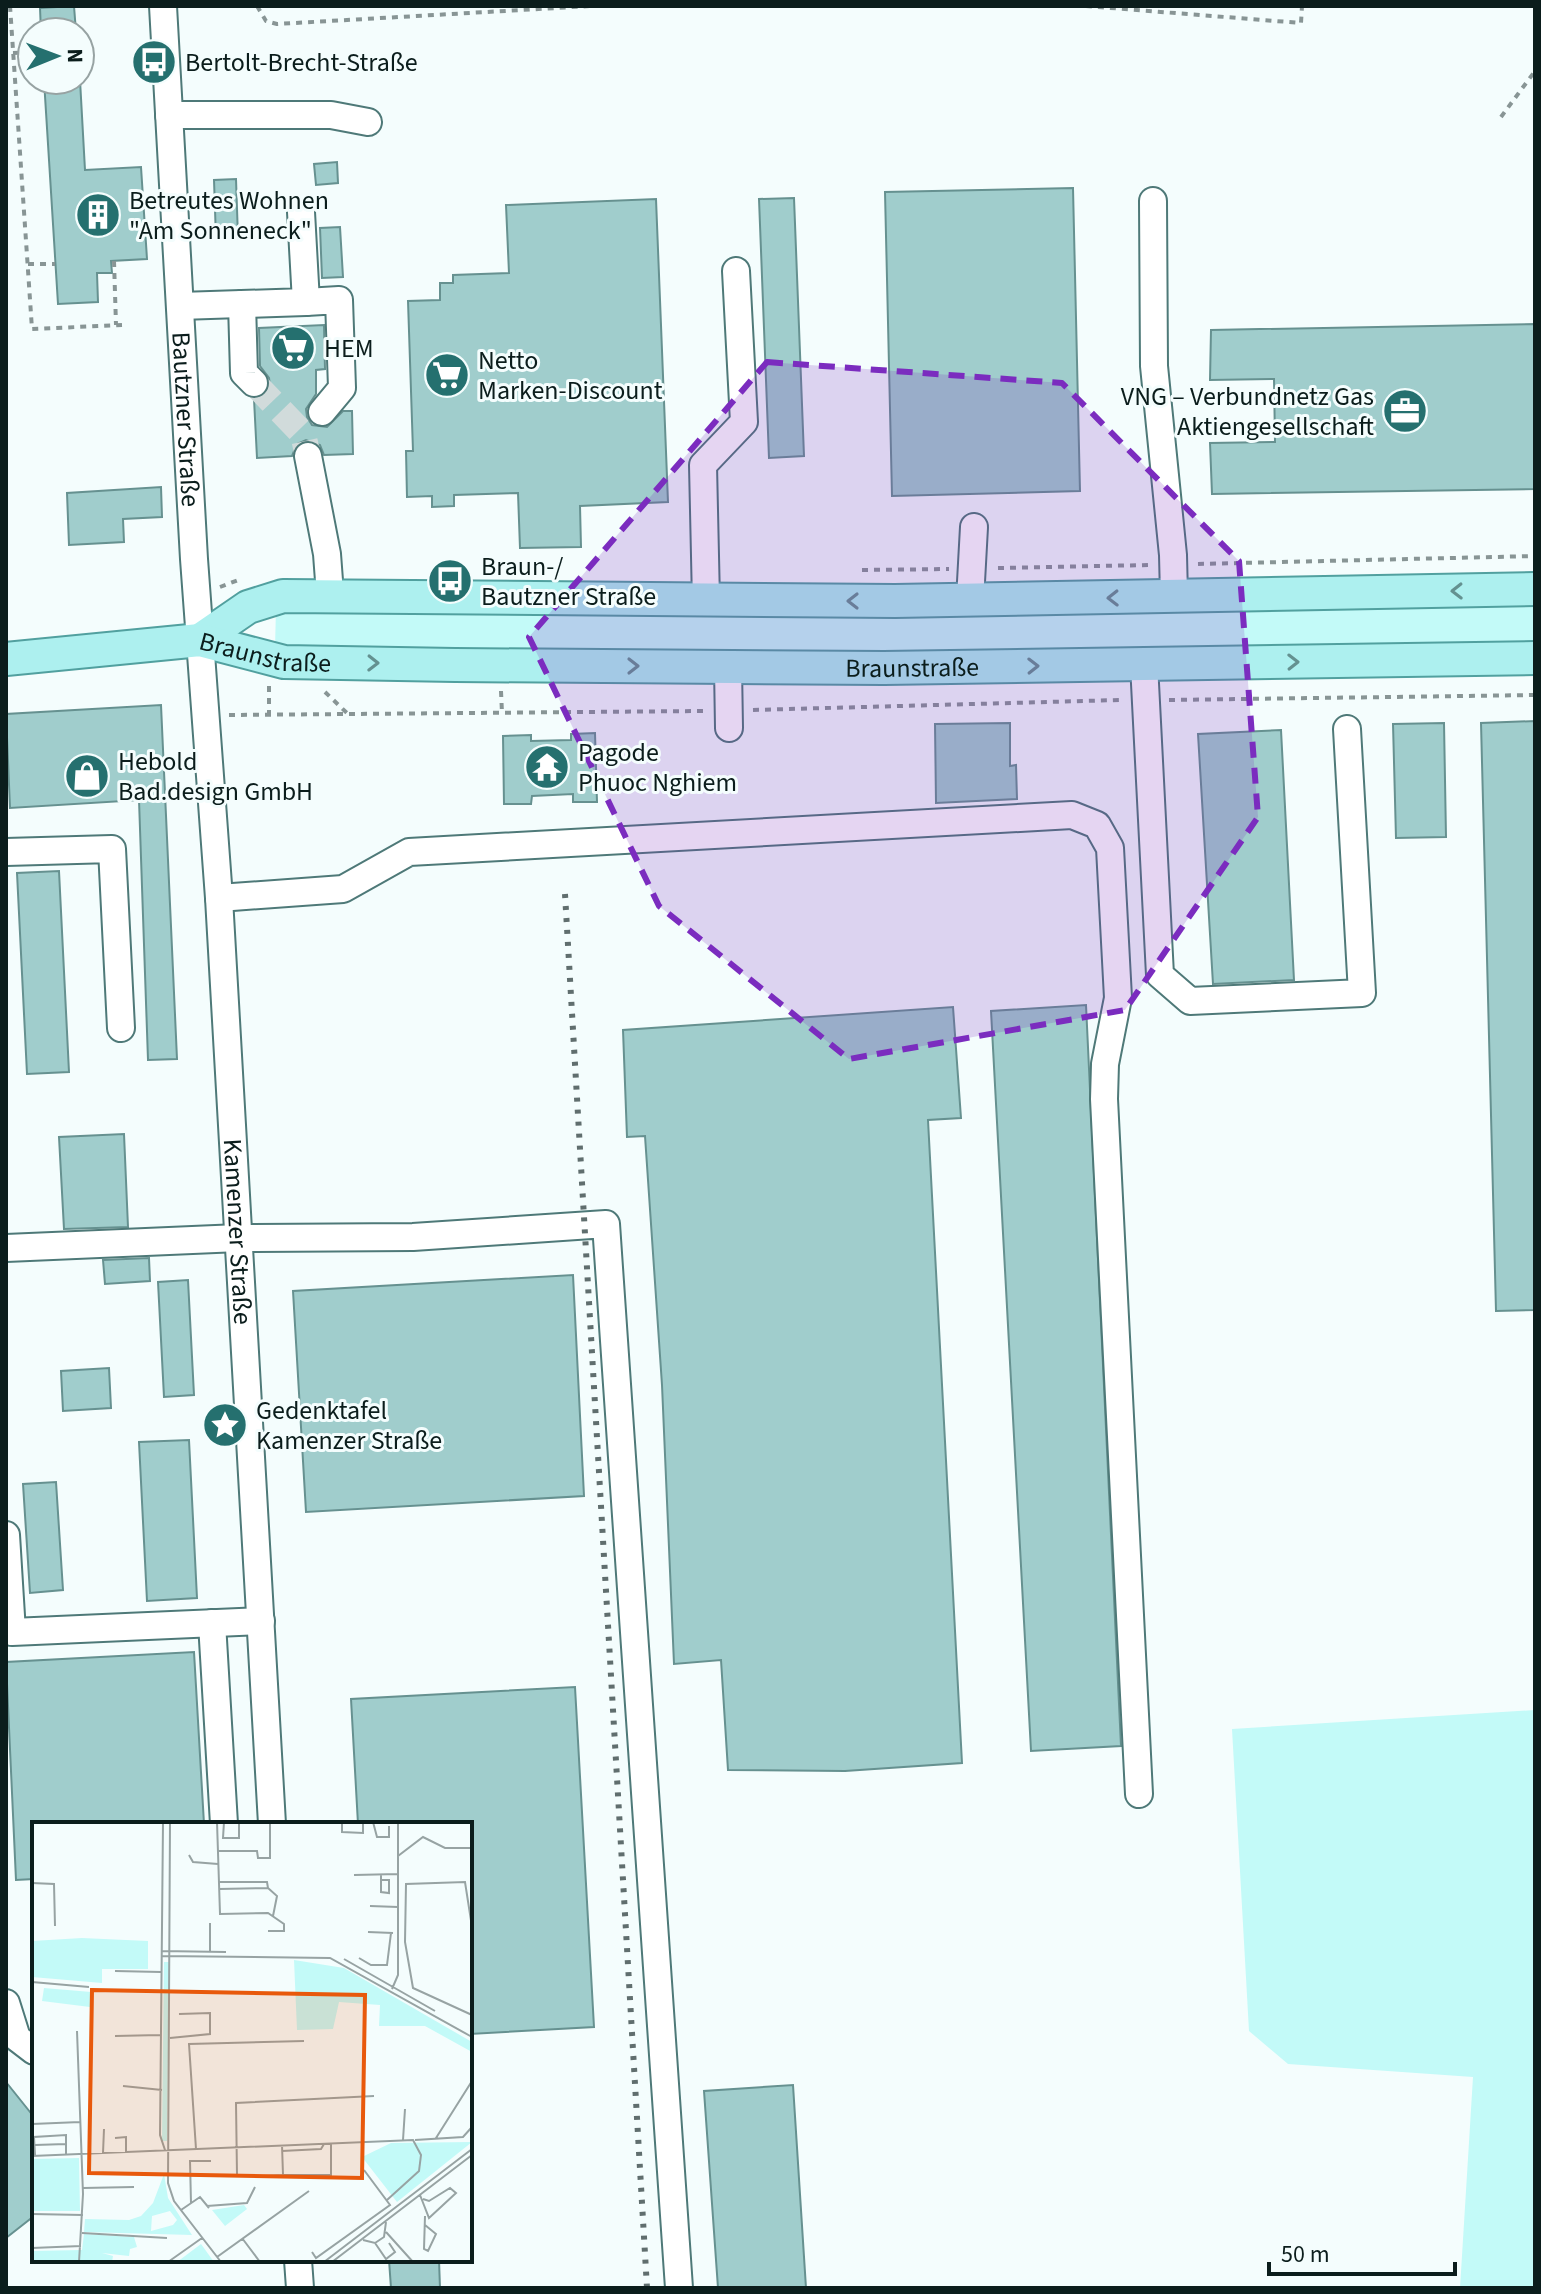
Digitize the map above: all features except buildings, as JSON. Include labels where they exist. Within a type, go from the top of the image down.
[{"type":"main road","name":"Braunstraße","points":[[200,640],[267,598],[330,594],[706,601],[970,600],[1535,589]]},
{"type":"main road","name":"Braunstraße","points":[[200,640],[284,662],[728,667],[1535,658]]},
{"type":"main road","points":[[6,659],[200,640]]},
{"type":"street","name":"Bautzner Straße","points":[[163,6],[200,640]]},
{"type":"street","points":[[169,115],[331,115],[368,122]]},
{"type":"street","points":[[1153,201],[1154,366],[1173,555],[1174,596]]},
{"type":"street","points":[[301,212],[306,302]]},
{"type":"street","points":[[706,601],[703,465],[744,422],[736,271]]},
{"type":"street","points":[[180,306],[339,300],[342,388],[322,412]]},
{"type":"street","points":[[242,304],[244,373],[254,383]]},
{"type":"street","points":[[308,456],[327,554],[330,594]]},
{"type":"street","points":[[970,600],[974,527]]},
{"type":"street","name":"Kamenzer Straße","points":[[200,640],[219,898],[272,1822]]},
{"type":"street","points":[[1144,664],[1160,975],[1190,1001],[1362,993],[1347,729]]},
{"type":"street","points":[[728,667],[729,719]]},
{"type":"street","points":[[219,898],[343,889],[409,852],[1072,815],[1097,825],[1107,836],[1110,848],[1118,998],[1105,1064],[1104,1099],[1139,1794]]},
{"type":"street","points":[[6,852],[112,849],[121,1028]]},
{"type":"street","points":[[6,1248],[239,1238],[413,1237],[606,1224],[679,2288]]},
{"type":"street","points":[[6,1535],[9,1632],[261,1621]]},
{"type":"street","points":[[212,1623],[224,1822]]},
{"type":"street","points":[[6,2003],[17,2038],[32,2049]]},
{"type":"street","points":[[298,2262],[300,2288]]},
{"type":"path","points":[[10,6],[32,329],[119,325],[114,261]]},
{"type":"path","points":[[257,6],[266,21],[277,24],[510,8],[591,6]]},
{"type":"path","points":[[1086,6],[1301,23],[1302,6]]},
{"type":"path","points":[[1501,117],[1535,71]]},
{"type":"path","points":[[28,264],[55,264]]},
{"type":"path","points":[[269,676],[269,716]]},
{"type":"path","points":[[501,680],[502,713]]},
{"type":"path","points":[[227,714],[502,713],[729,719],[1145,700],[1535,695]]},
{"type":"highlighted area","points":[[767,362],[1062,383],[1239,561],[1258,817],[1125,1010],[849,1059],[659,906],[529,637]]},
{"type":"shaded area","points":[[1535,603],[1535,645],[924,654],[275,648],[276,608]]},
{"type":"shaded area","points":[[1535,1710],[1535,2288],[1460,2288],[1473,2077],[1288,2064],[1249,2031],[1232,1729]]},
{"type":"tunnel","points":[[254,383],[303,434],[308,456]]},
{"type":"railway","points":[[565,894],[647,2288]]},
{"type":"place","name":"Bertolt-Brecht-Straße","points":[[154,62]]},
{"type":"place","name":"Betreutes Wohnen \"Am Sonneneck\"","points":[[98,215]]},
{"type":"place","name":"HEM","points":[[293,348]]},
{"type":"place","name":"Netto Marken-Discount","points":[[447,375]]},
{"type":"place","name":"VNG – Verbundnetz Gas Aktiengesellschaft","points":[[1405,411]]},
{"type":"place","name":"Braun-/ Bautzner Straße","points":[[450,581]]},
{"type":"place","name":"Pagode Phuoc Nghiem","points":[[547,767]]},
{"type":"place","name":"Hebold Bad.design GmbH","points":[[87,776]]},
{"type":"place","name":"Gedenktafel Kamenzer Straße","points":[[225,1425]]}]
